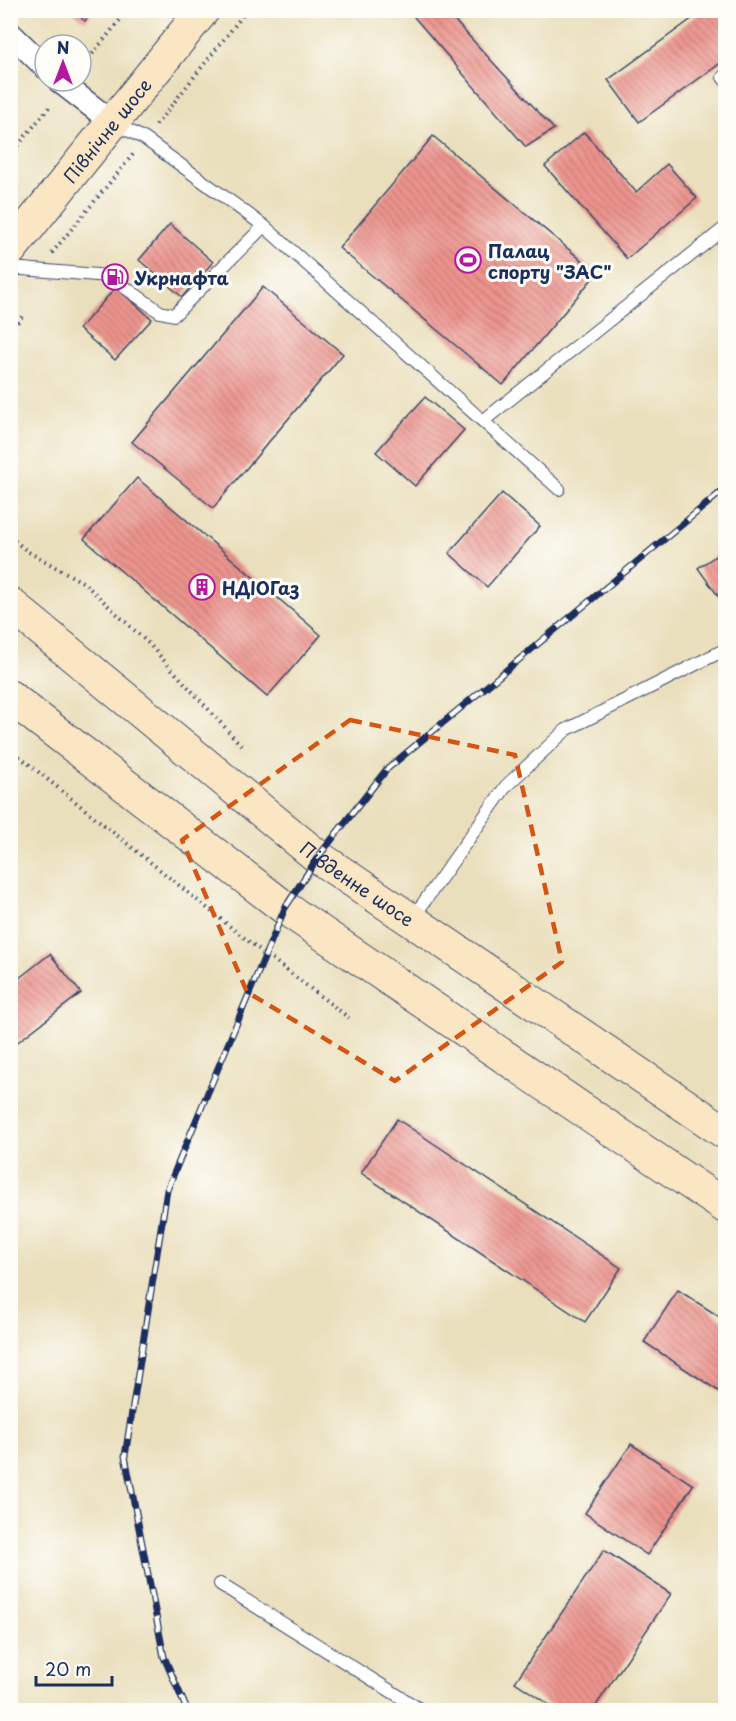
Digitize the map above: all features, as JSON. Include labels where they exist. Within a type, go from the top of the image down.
[{"type":"main road","name":"Північне шосе","points":[[10,250],[203,10]]},
{"type":"main road","name":"Південне шосе","points":[[10,604],[318,857],[726,1134]]},
{"type":"main road","points":[[10,698],[285,908],[726,1207]]},
{"type":"street","points":[[10,33],[33,55]]},
{"type":"street","points":[[75,93],[112,122]]},
{"type":"lane","points":[[112,122],[145,139],[264,226],[559,489]]},
{"type":"lane","points":[[10,268],[109,276],[160,312],[174,315],[264,226]]},
{"type":"lane","points":[[483,421],[726,227]]},
{"type":"lane","points":[[411,920],[506,786],[566,730],[726,649]]},
{"type":"lane","points":[[220,1584],[421,1710]]},
{"type":"path","points":[[93,53],[128,10]]},
{"type":"path","points":[[47,259],[247,10]]},
{"type":"path","points":[[10,155],[43,115]]},
{"type":"path","points":[[10,332],[24,314]]},
{"type":"path","points":[[10,537],[27,551],[84,583],[149,644],[241,745]]},
{"type":"path","points":[[10,749],[243,938],[349,1018]]},
{"type":"highlighted area","points":[[350,720],[515,755],[562,962],[395,1081],[247,992],[182,840]]},
{"type":"building","points":[[71,10],[94,10],[85,21]]},
{"type":"building","points":[[408,10],[445,10],[554,129],[526,147]]},
{"type":"building","points":[[704,10],[726,10],[726,59],[639,122],[608,80]]},
{"type":"building","points":[[584,132],[636,192],[667,164],[697,198],[627,259],[545,166]]},
{"type":"building","name":"Палац спорту \"ЗАС\"","points":[[433,136],[597,273],[503,385],[339,248]]},
{"type":"building","points":[[170,224],[213,262],[182,297],[139,260]]},
{"type":"building","points":[[116,287],[152,319],[115,360],[79,329]]},
{"type":"building","points":[[263,287],[343,354],[213,508],[132,442]]},
{"type":"building","points":[[425,397],[464,430],[415,486],[376,452]]},
{"type":"building","name":"НДІОГаз","points":[[137,478],[321,635],[267,697],[84,539]]},
{"type":"building","points":[[502,493],[540,526],[487,587],[449,553]]},
{"type":"building","points":[[726,549],[726,607],[698,568]]},
{"type":"building","points":[[50,954],[81,993],[10,1048],[10,985]]},
{"type":"building","points":[[397,1119],[621,1268],[585,1322],[361,1173]]},
{"type":"building","points":[[678,1290],[726,1321],[726,1396],[644,1342]]},
{"type":"building","points":[[631,1444],[693,1485],[647,1555],[585,1513]]},
{"type":"building","points":[[604,1550],[671,1594],[593,1710],[557,1710],[515,1682]]},
{"type":"railway","points":[[187,1710],[164,1657],[125,1456],[167,1190],[285,908],[318,857],[387,769],[726,488]]},
{"type":"place","name":"Палац спорту \"ЗАС\"","points":[[468,260]]},
{"type":"place","name":"Укрнафта","points":[[115,277]]},
{"type":"place","name":"НДІОГаз","points":[[202,587]]}]
